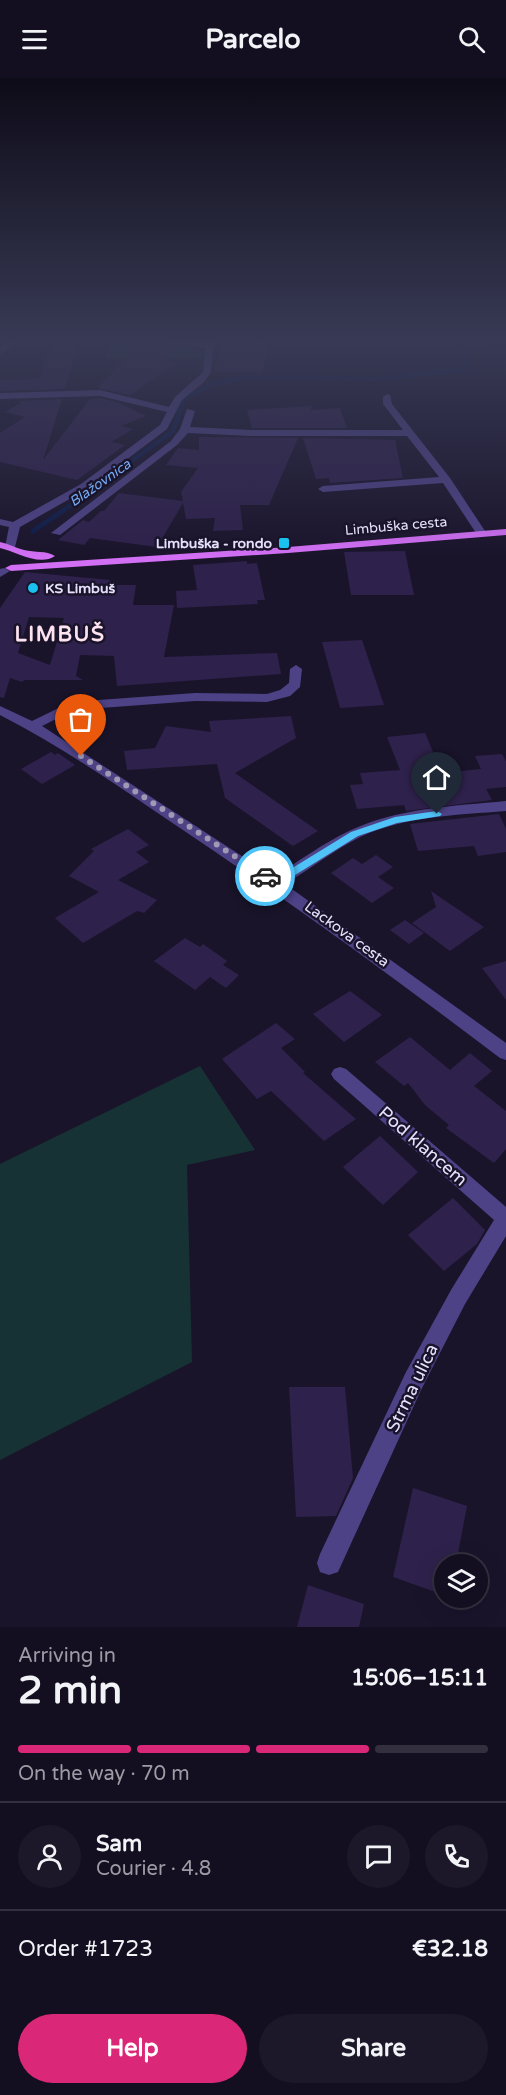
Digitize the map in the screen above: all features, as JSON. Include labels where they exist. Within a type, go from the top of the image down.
[{"type":"main road","name":"Limbuška cesta","points":[[139,558],[288,550],[506,532]]},
{"type":"main road","points":[[10,548],[139,558]]},
{"type":"main road","points":[[4,571],[19,561],[10,548]]},
{"type":"main road","points":[[4,571],[139,558]]},
{"type":"street","points":[[0,533],[119,465],[164,427],[169,412]]},
{"type":"street","points":[[56,533],[174,443],[185,430],[190,412]]},
{"type":"street","points":[[396,412],[482,534]]},
{"type":"street","points":[[185,430],[251,433],[409,433]]},
{"type":"street","points":[[119,465],[136,470]]},
{"type":"street","points":[[323,489],[446,480]]},
{"type":"street","points":[[0,522],[15,525]]},
{"type":"street","points":[[10,548],[15,525]]},
{"type":"street","points":[[32,726],[71,706],[195,698],[267,698],[285,693],[295,684],[296,669]]},
{"type":"street","name":"Lackova cesta","points":[[0,710],[32,726],[178,817],[276,883],[363,945],[506,1053]]},
{"type":"street","points":[[276,883],[355,834],[374,826],[418,816],[506,806]]},
{"type":"street","name":"Pod klancem","points":[[340,1074],[506,1218]]},
{"type":"street","name":"Strma ulica","points":[[329,1563],[414,1380],[458,1297],[506,1218]]},
{"type":"green space","points":[[200,1066],[255,1150],[187,1165],[192,1362],[0,1460],[0,1164]]},
{"type":"building","points":[[6,412],[58,412],[43,460],[80,412],[138,412],[146,416],[121,426],[133,429],[111,442],[125,445],[77,480],[0,462],[0,433],[25,417]]},
{"type":"building","points":[[248,412],[342,412],[347,428],[252,428]]},
{"type":"building","points":[[199,437],[298,438],[269,505],[240,505],[243,530],[213,531],[215,518],[186,519],[183,503],[157,547],[90,538],[84,545],[58,540],[83,520],[89,522],[104,511],[119,493],[183,501],[181,492],[198,468],[166,465],[178,448],[199,450]]},
{"type":"building","points":[[303,438],[395,440],[403,478],[330,483],[329,478],[316,479]]},
{"type":"building","points":[[405,551],[414,595],[351,595],[344,552]]},
{"type":"building","points":[[247,561],[247,564],[257,563],[265,600],[257,600],[258,604],[177,608],[176,591],[197,590],[193,565]]},
{"type":"building","points":[[25,572],[110,580],[109,585],[136,585],[133,605],[174,605],[164,657],[277,653],[281,674],[117,686],[114,656],[80,655],[76,676],[83,680],[25,680],[22,682],[10,678],[4,698],[0,697],[0,608]],"holes":[[[29,617],[64,618],[50,665],[18,653]]]},
{"type":"building","points":[[362,640],[384,705],[340,708],[322,642]]},
{"type":"building","points":[[291,716],[296,738],[235,773],[318,831],[293,846],[225,798],[217,764],[127,770],[124,751],[155,748],[166,726],[211,732],[209,721]]},
{"type":"building","points":[[425,733],[442,773],[481,769],[475,756],[502,754],[506,761],[506,787],[486,789],[492,800],[406,811],[404,805],[357,809],[350,785],[363,784],[360,773],[400,770],[387,737]]},
{"type":"building","points":[[51,752],[55,755],[58,753],[75,765],[42,784],[21,769]]},
{"type":"building","points":[[499,814],[506,829],[506,852],[478,856],[474,846],[418,851],[410,824]]},
{"type":"building","points":[[128,829],[149,845],[136,852],[149,862],[118,880],[157,900],[144,913],[137,911],[83,943],[55,918],[99,892],[69,876],[94,851],[91,849]]},
{"type":"building","points":[[376,855],[393,867],[378,877],[394,888],[372,903],[331,873],[353,858],[362,864]]},
{"type":"building","points":[[431,891],[484,927],[450,951],[412,923],[436,907]]},
{"type":"building","points":[[405,920],[424,933],[409,944],[390,930]]},
{"type":"building","points":[[185,938],[200,947],[203,944],[227,961],[223,965],[239,975],[226,988],[210,977],[195,990],[154,961]]},
{"type":"building","points":[[506,961],[506,1000],[482,968]]},
{"type":"building","points":[[350,991],[382,1015],[344,1042],[313,1014]]},
{"type":"building","points":[[276,1023],[295,1039],[281,1048],[305,1072],[303,1073],[356,1119],[324,1141],[271,1091],[257,1099],[222,1059]]},
{"type":"building","points":[[410,1037],[450,1070],[470,1053],[492,1071],[474,1086],[506,1111],[506,1149],[494,1163],[446,1128],[449,1125],[425,1105],[408,1083],[404,1086],[375,1062]]},
{"type":"building","points":[[380,1136],[418,1172],[383,1205],[343,1167]]},
{"type":"building","points":[[453,1198],[485,1230],[477,1244],[444,1271],[408,1235]]},
{"type":"building","points":[[289,1387],[345,1387],[353,1478],[336,1516],[296,1517]]},
{"type":"building","points":[[413,1488],[467,1506],[458,1554],[434,1554],[434,1591],[393,1577]]},
{"type":"building","points":[[308,1585],[364,1604],[359,1627],[297,1627]]},
{"type":"waterway","name":"Blažovnica","points":[[83,496],[173,431],[179,412]]},
{"type":"waterway","name":"Blažovnica","points":[[33,531],[86,495]]},
{"type":"way so far","points":[[81,756],[188,823],[265,876]]},
{"type":"place","name":"Limbuška - rondo","points":[[284,543]]},
{"type":"place","name":"KS Limbuš","points":[[33,588]]},
{"type":"district","name":"LIMBUŠ","points":[[60,634]]},
{"type":"route","points":[[265,876],[276,883],[355,834],[395,820],[437,814]]}]
